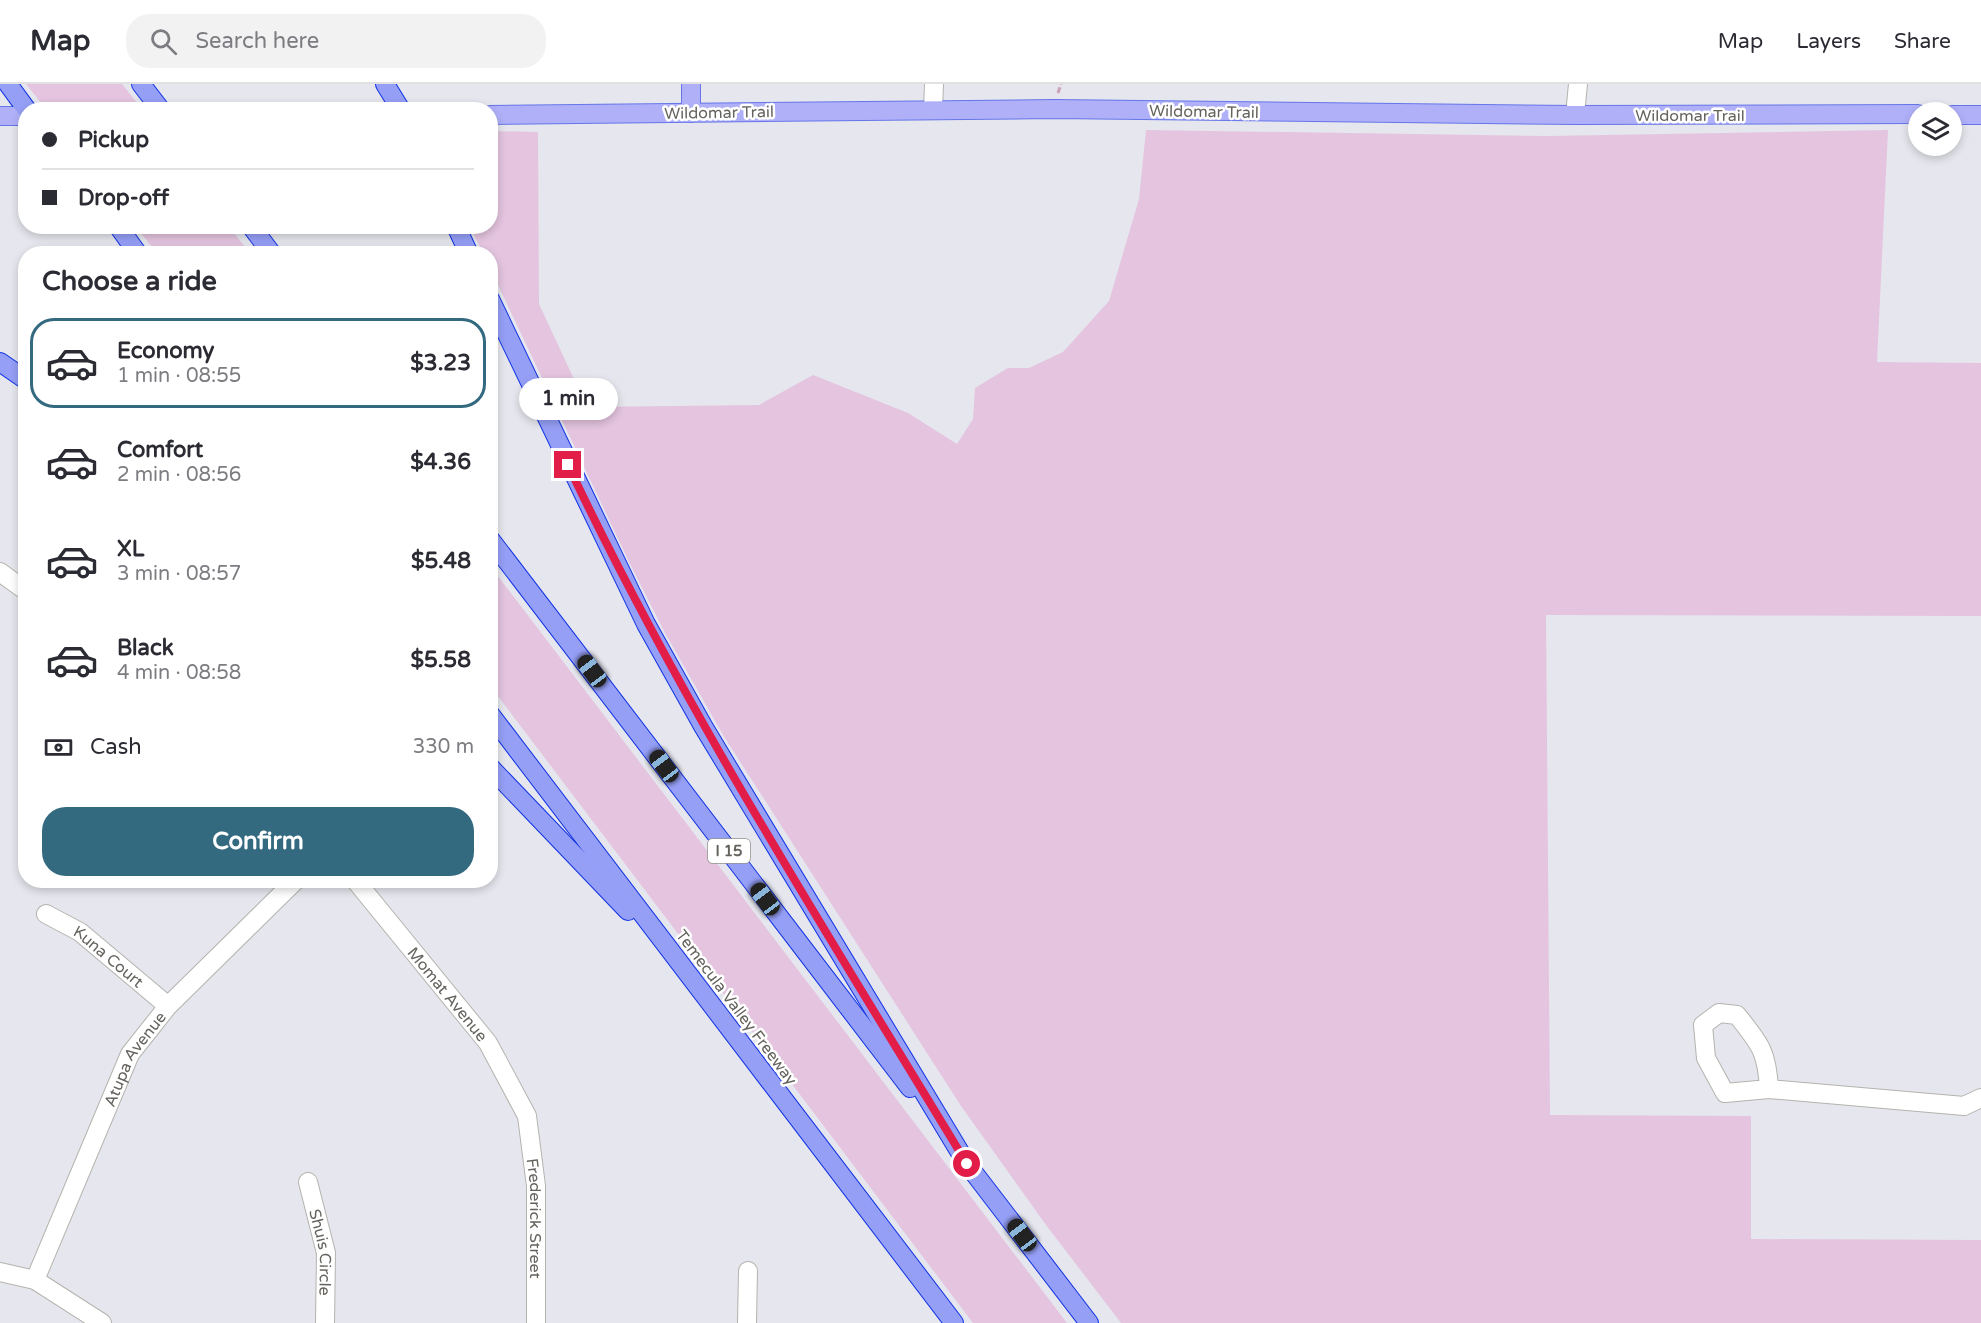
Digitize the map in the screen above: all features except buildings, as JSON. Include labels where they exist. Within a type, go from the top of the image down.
[{"type":"highway","points":[[8,84],[21,102]]},
{"type":"highway","points":[[141,84],[155,102]]},
{"type":"highway","points":[[385,84],[396,102]]},
{"type":"highway","points":[[498,316],[588,506],[652,634],[708,736],[967,1164]]},
{"type":"highway","points":[[0,362],[18,374]]},
{"type":"highway","name":"I 15","points":[[498,548],[1089,1323]]},
{"type":"highway","name":"Temecula Valley Freeway","points":[[498,725],[954,1323]]},
{"type":"highway","points":[[498,775],[686,972]]},
{"type":"main road","points":[[691,84],[691,113]]},
{"type":"main road","name":"Wildomar Trail","points":[[498,115],[933,110],[1575,115],[1908,114]]},
{"type":"main road","points":[[1962,114],[1981,115]]},
{"type":"main road","points":[[0,116],[18,116]]},
{"type":"street","points":[[933,110],[934,84]]},
{"type":"street","points":[[1575,115],[1578,84]]},
{"type":"street","points":[[0,572],[18,585]]},
{"type":"street","name":"Atupa Avenue","points":[[35,1280],[130,1054],[168,1006],[288,888]]},
{"type":"street","name":"Momat Avenue","points":[[362,888],[488,1043],[526,1116]]},
{"type":"street","name":"Kuna Court","points":[[46,914],[80,932],[168,1006]]},
{"type":"street","points":[[1769,1089],[1768,1061],[1755,1038],[1737,1015],[1719,1013],[1703,1025],[1706,1058],[1725,1094],[1769,1089],[1964,1106],[1981,1098]]},
{"type":"street","name":"Frederick Street","points":[[526,1116],[536,1186],[536,1323]]},
{"type":"street","name":"Shuis Circle","points":[[308,1182],[326,1254],[326,1323]]},
{"type":"street","points":[[747,1323],[748,1270]]},
{"type":"street","points":[[0,1272],[35,1280],[102,1323]]},
{"type":"shaded area","points":[[26,84],[122,84],[136,102],[40,102]]},
{"type":"shaded area","points":[[1146,130],[1548,136],[1888,130],[1877,362],[1981,363],[1981,616],[1546,615],[1550,1115],[1751,1116],[1751,1239],[1981,1240],[1981,1323],[1121,1323],[1046,1225],[961,1106],[723,735],[665,633],[630,564],[498,285],[498,246],[480,246],[474,234],[498,234],[498,131],[538,132],[539,304],[587,407],[759,405],[813,375],[908,413],[957,444],[973,419],[975,388],[1008,368],[1029,368],[1063,352],[1109,301],[1139,199]]},
{"type":"shaded area","points":[[142,234],[235,234],[244,246],[151,246]]},
{"type":"shaded area","points":[[498,576],[1067,1323],[973,1323],[498,696]]},
{"type":"route","points":[[568,465],[646,624],[703,726],[967,1164]]}]
